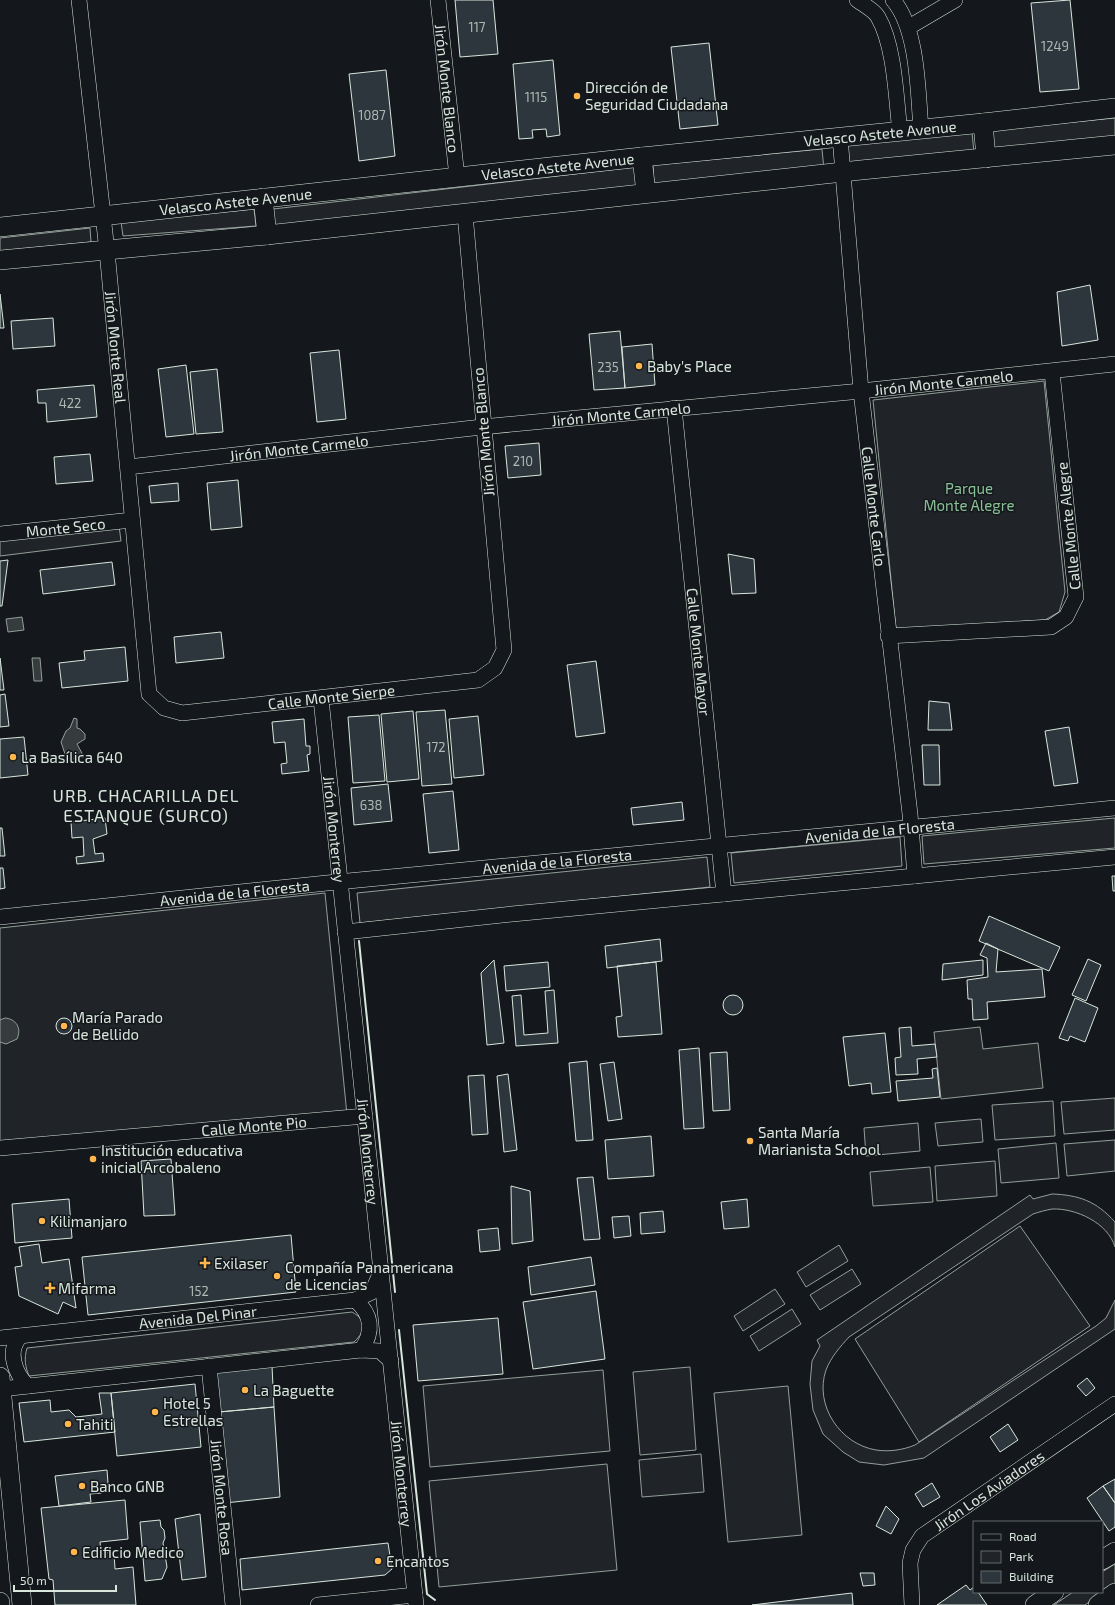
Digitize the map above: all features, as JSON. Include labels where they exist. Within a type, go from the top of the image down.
[{"type":"main road","name":"Velasco Astete Avenue","points":[[0,227],[642,157],[921,130],[1115,108]]},
{"type":"main road","points":[[983,123],[986,158]]},
{"type":"main road","points":[[0,260],[267,235],[843,172],[1115,145]]},
{"type":"main road","points":[[642,157],[646,193]]},
{"type":"main road","points":[[263,198],[267,235]]},
{"type":"main road","points":[[1,1383],[22,1605]]},
{"type":"main road","points":[[0,1466],[13,1514]]},
{"type":"main road","points":[[1103,1559],[1115,1552]]},
{"type":"main road","points":[[1035,1605],[1053,1593]]},
{"type":"main road","points":[[1098,1605],[1115,1593]]},
{"type":"street","name":"Jirón Monte Real","points":[[80,0],[102,216],[107,251],[149,694]]},
{"type":"street","name":"Jirón Monte Blanco","points":[[438,0],[457,178]]},
{"type":"street","points":[[857,0],[878,16],[885,31],[890,50],[900,132]]},
{"type":"street","points":[[893,0],[908,27],[912,44],[921,130]]},
{"type":"street","points":[[908,27],[955,0]]},
{"type":"street","name":"Calle Monte Carlo","points":[[840,137],[862,391],[915,876]]},
{"type":"street","name":"Jirón Monte Blanco","points":[[465,214],[482,427],[504,650]]},
{"type":"street","name":"Jirón Monte Carmelo","points":[[128,467],[482,427],[862,391],[1052,372],[1115,364]]},
{"type":"street","name":"Calle Monte Alegre","points":[[888,636],[1051,627],[1066,617],[1076,597],[1052,372]]},
{"type":"street","name":"Calle Monte Mayor","points":[[674,408],[724,894]]},
{"type":"street","name":"Monte Seco","points":[[0,534],[132,520]]},
{"type":"street","name":"Calle Monte Sierpe","points":[[149,694],[164,708],[182,713],[321,699],[478,680],[495,668],[504,650]]},
{"type":"street","name":"Jirón Monterrey","points":[[321,699],[416,1600]]},
{"type":"street","name":"Avenida de la Floresta","points":[[0,917],[1115,808]]},
{"type":"street","points":[[345,932],[512,914],[1115,857]]},
{"type":"street","name":"Calle Monte Pio","points":[[0,1148],[365,1116]]},
{"type":"street","name":"Avenida Del Pinar","points":[[0,1338],[355,1300],[372,1292],[381,1271]]},
{"type":"street","points":[[355,1300],[363,1306],[370,1323],[370,1333],[367,1342],[361,1350]]},
{"type":"street","points":[[21,1336],[17,1340],[14,1353],[14,1362],[16,1371],[28,1386]]},
{"type":"street","points":[[1,1383],[28,1386],[361,1350],[380,1351],[391,1362]]},
{"type":"street","name":"Jirón Monte Rosa","points":[[209,1366],[233,1605]]},
{"type":"street","name":"Jirón Los Aviadores","points":[[912,1605],[910,1563],[913,1550],[922,1536],[1115,1404]]},
{"type":"street","points":[[321,1605],[416,1600]]},
{"type":"green space","points":[[1115,118],[1115,137],[992,150],[990,130]]},
{"type":"green space","points":[[972,132],[974,153],[845,164],[843,143]]},
{"type":"green space","points":[[822,149],[824,170],[654,185],[653,165]]},
{"type":"green space","points":[[635,167],[636,189],[275,229],[273,209]]},
{"type":"green space","points":[[254,209],[256,226],[123,236],[121,222]]},
{"type":"green space","points":[[90,228],[91,242],[0,251],[0,238]]},
{"type":"green space","name":"Parque Monte Alegre","points":[[1044,381],[1065,592],[1059,612],[1045,620],[896,629],[873,400]]},
{"type":"green space","points":[[118,518],[121,541],[0,556],[0,533]]},
{"type":"green space","points":[[1115,818],[1115,848],[924,864],[922,836]]},
{"type":"green space","points":[[900,837],[902,866],[734,883],[731,853]]},
{"type":"green space","points":[[707,857],[710,887],[360,923],[357,893]]},
{"type":"green space","points":[[325,893],[347,1115],[0,1141],[0,928]]},
{"type":"green space","points":[[1115,1098],[1115,1130],[1064,1134],[1061,1102]]},
{"type":"green space","points":[[1053,1101],[1055,1136],[995,1140],[992,1105]]},
{"type":"green space","points":[[981,1119],[983,1142],[938,1146],[935,1123]]},
{"type":"green space","points":[[918,1123],[920,1151],[866,1156],[864,1128]]},
{"type":"green space","points":[[1115,1140],[1115,1171],[1067,1176],[1064,1144]]},
{"type":"green space","points":[[1056,1143],[1059,1178],[1001,1183],[998,1149]]},
{"type":"green space","points":[[995,1161],[997,1196],[937,1201],[935,1166]]},
{"type":"green space","points":[[930,1167],[933,1202],[873,1206],[870,1172]]},
{"type":"green space","points":[[1052,1194],[1071,1196],[1086,1200],[1101,1209],[1115,1222],[1115,1247],[1106,1231],[1098,1224],[1081,1214],[1061,1209],[1052,1209],[1033,1214],[849,1337],[833,1356],[826,1370],[823,1383],[827,1409],[833,1421],[841,1431],[851,1440],[863,1446],[881,1451],[906,1448],[915,1445],[1096,1326],[1106,1318],[1115,1300],[1115,1329],[924,1458],[884,1465],[859,1462],[843,1452],[823,1434],[813,1410],[810,1384],[812,1361],[820,1346],[817,1340],[1030,1195],[1033,1199]]},
{"type":"green space","points":[[1020,1226],[1090,1326],[919,1442],[855,1339]]},
{"type":"green space","points":[[839,1245],[848,1261],[806,1287],[797,1272]]},
{"type":"green space","points":[[852,1269],[861,1284],[820,1310],[810,1295]]},
{"type":"green space","points":[[775,1289],[785,1304],[743,1331],[734,1316]]},
{"type":"green space","points":[[792,1309],[801,1324],[759,1351],[750,1336]]},
{"type":"green space","points":[[352,1312],[357,1315],[363,1326],[361,1334],[354,1342],[29,1376],[26,1366],[25,1356],[27,1348]]},
{"type":"green space","points":[[690,1367],[696,1450],[640,1455],[633,1372]]},
{"type":"green space","points":[[603,1370],[610,1451],[430,1467],[423,1386]]},
{"type":"green space","points":[[788,1386],[802,1535],[728,1542],[714,1393]]},
{"type":"green space","points":[[701,1454],[704,1492],[642,1497],[639,1460]]},
{"type":"green space","points":[[607,1464],[617,1570],[439,1587],[429,1481]]},
{"type":"green space","points":[[1115,1564],[1115,1584],[1103,1592],[1103,1571]]},
{"type":"green space","points":[[1072,1593],[1102,1593],[1085,1605],[1054,1605]]},
{"type":"shaded area","points":[[22,617],[24,630],[8,632],[6,619]]},
{"type":"shaded area","points":[[32,658],[40,658],[42,681],[34,681]]},
{"type":"shaded area","points":[[74,718],[77,719],[77,728],[85,734],[85,739],[77,744],[84,757],[73,759],[65,754],[61,742],[66,731],[70,728]]},
{"type":"shaded area","points":[[5,1018],[15,1022],[19,1031],[17,1039],[6,1044],[0,1042],[0,1020]]},
{"type":"shaded area","points":[[980,1027],[983,1049],[1038,1043],[1043,1088],[941,1099],[934,1032]]},
{"type":"building","points":[[455,0],[493,0],[498,54],[460,57]]},
{"type":"building","points":[[1070,0],[1079,89],[1040,92],[1031,3]]},
{"type":"building","points":[[709,43],[718,125],[680,129],[671,47]]},
{"type":"building","points":[[553,60],[560,135],[547,137],[546,129],[532,130],[533,138],[519,139],[513,64]]},
{"type":"building","points":[[386,70],[395,156],[359,161],[349,74]]},
{"type":"building","points":[[1090,285],[1098,340],[1062,346],[1057,292]]},
{"type":"building","points":[[0,294],[4,328],[0,328]]},
{"type":"building","points":[[53,318],[55,346],[13,349],[11,321]]},
{"type":"building","points":[[620,331],[625,388],[594,390],[589,334]]},
{"type":"building","name":"Baby's Place","points":[[652,344],[655,385],[625,388],[622,347]]},
{"type":"building","points":[[339,350],[346,419],[317,422],[310,353]]},
{"type":"building","points":[[186,365],[194,434],[166,437],[158,369]]},
{"type":"building","points":[[217,369],[223,432],[196,434],[190,372]]},
{"type":"building","points":[[94,385],[97,417],[47,422],[46,403],[38,403],[37,390]]},
{"type":"building","points":[[539,443],[541,475],[508,478],[505,446]]},
{"type":"building","points":[[90,454],[93,481],[56,484],[54,457]]},
{"type":"building","points":[[238,480],[242,527],[211,530],[207,483]]},
{"type":"building","points":[[178,483],[179,501],[151,503],[149,486]]},
{"type":"building","points":[[728,554],[754,559],[756,593],[732,594]]},
{"type":"building","points":[[8,560],[2,606],[0,606],[0,561]]},
{"type":"building","points":[[112,562],[115,585],[43,594],[40,570]]},
{"type":"building","points":[[221,632],[224,658],[176,663],[174,637]]},
{"type":"building","points":[[125,647],[128,681],[62,688],[59,663],[85,660],[84,651]]},
{"type":"building","points":[[0,658],[4,690],[0,690]]},
{"type":"building","points":[[596,661],[605,733],[576,737],[567,665]]},
{"type":"building","points":[[5,694],[9,726],[0,727],[0,695]]},
{"type":"building","points":[[929,701],[949,703],[952,730],[928,730]]},
{"type":"building","points":[[445,710],[452,784],[422,786],[416,712]]},
{"type":"building","points":[[413,711],[419,779],[387,782],[381,714]]},
{"type":"building","points":[[379,715],[385,781],[353,783],[348,717]]},
{"type":"building","points":[[478,716],[484,775],[454,778],[449,719]]},
{"type":"building","points":[[304,719],[306,746],[310,746],[310,754],[307,755],[309,771],[282,774],[281,764],[287,763],[285,742],[274,743],[272,722]]},
{"type":"building","points":[[1069,727],[1078,783],[1054,786],[1045,731]]},
{"type":"building","name":"La Basílica 640","points":[[24,737],[28,775],[0,778],[0,739]]},
{"type":"building","points":[[922,745],[939,745],[940,785],[924,785]]},
{"type":"building","points":[[388,784],[392,821],[354,825],[351,788]]},
{"type":"building","points":[[453,791],[459,850],[429,853],[423,794]]},
{"type":"building","points":[[682,802],[684,820],[633,825],[631,808]]},
{"type":"building","points":[[105,818],[107,834],[93,839],[95,854],[103,853],[104,861],[77,864],[76,857],[84,856],[83,837],[72,838],[71,822]]},
{"type":"building","points":[[0,828],[2,828],[5,856],[0,856]]},
{"type":"building","points":[[0,868],[3,868],[5,888],[0,889]]},
{"type":"building","points":[[1112,876],[1115,876],[1115,891],[1113,891]]},
{"type":"building","points":[[989,916],[1060,947],[1049,971],[979,941]]},
{"type":"building","points":[[660,939],[662,961],[607,968],[605,946]]},
{"type":"building","points":[[986,943],[998,949],[996,972],[1042,969],[1045,997],[987,1002],[988,1019],[973,1020],[972,999],[968,999],[967,980],[988,977],[987,958],[980,955]]},
{"type":"building","points":[[1088,959],[1101,965],[1086,1001],[1072,995]]},
{"type":"building","points":[[494,960],[504,1043],[487,1045],[481,973]]},
{"type":"building","points":[[983,960],[983,975],[942,980],[943,964]]},
{"type":"building","points":[[548,962],[550,987],[506,991],[504,966]]},
{"type":"building","points":[[656,962],[662,1034],[618,1037],[616,1017],[622,1016],[617,966]]},
{"type":"building","points":[[554,990],[558,1043],[516,1046],[512,996],[521,995],[524,1035],[548,1033],[545,991]]},
{"type":"building","points":[[733,995],[740,998],[743,1005],[740,1012],[733,1015],[726,1012],[723,1005],[726,998]]},
{"type":"building","points":[[1075,998],[1098,1008],[1085,1042],[1070,1036],[1068,1041],[1059,1038]]},
{"type":"building","name":"María Parado de Bellido","points":[[64,1018],[71,1023],[72,1026],[67,1033],[64,1034],[57,1029],[56,1026],[61,1019]]},
{"type":"building","points":[[911,1027],[912,1046],[935,1044],[937,1057],[917,1059],[918,1074],[896,1075],[895,1058],[901,1057],[899,1028]]},
{"type":"building","points":[[885,1033],[891,1092],[872,1094],[871,1083],[849,1086],[843,1037]]},
{"type":"building","points":[[699,1048],[704,1128],[684,1129],[679,1050]]},
{"type":"building","points":[[727,1052],[730,1110],[713,1111],[710,1053]]},
{"type":"building","points":[[587,1061],[593,1140],[576,1141],[569,1063]]},
{"type":"building","points":[[614,1062],[622,1119],[608,1121],[600,1064]]},
{"type":"building","points":[[937,1068],[940,1097],[898,1101],[896,1081],[933,1078],[932,1069]]},
{"type":"building","points":[[508,1074],[517,1150],[504,1152],[497,1076]]},
{"type":"building","points":[[484,1075],[488,1134],[472,1135],[468,1076]]},
{"type":"building","points":[[651,1136],[654,1176],[608,1179],[605,1140]]},
{"type":"building","points":[[171,1159],[175,1215],[144,1216],[141,1161]]},
{"type":"building","points":[[593,1177],[600,1239],[584,1240],[577,1178]]},
{"type":"building","points":[[511,1186],[530,1191],[533,1241],[512,1244]]},
{"type":"building","name":"Kilimanjaro","points":[[69,1199],[72,1238],[15,1243],[12,1204]]},
{"type":"building","points":[[747,1199],[749,1227],[724,1229],[721,1202]]},
{"type":"building","points":[[663,1211],[665,1232],[641,1234],[640,1213]]},
{"type":"building","points":[[629,1216],[631,1236],[614,1238],[612,1217]]},
{"type":"building","points":[[498,1228],[500,1250],[480,1252],[478,1230]]},
{"type":"building","points":[[291,1235],[296,1292],[88,1315],[82,1257]]},
{"type":"building","points":[[39,1244],[42,1263],[69,1259],[76,1308],[63,1302],[58,1314],[19,1296],[15,1267],[22,1266],[19,1247]]},
{"type":"building","points":[[591,1257],[595,1285],[531,1295],[528,1267]]},
{"type":"building","points":[[596,1291],[605,1359],[533,1369],[523,1302]]},
{"type":"building","points":[[498,1318],[503,1374],[418,1381],[413,1325]]},
{"type":"building","name":"La Baguette","points":[[272,1366],[274,1407],[219,1412],[216,1372]]},
{"type":"building","points":[[1087,1378],[1095,1388],[1086,1396],[1077,1386]]},
{"type":"building","name":"Hotel 5 Estrellas","points":[[195,1384],[201,1447],[117,1456],[111,1393]]},
{"type":"building","name":"Tahiti","points":[[99,1393],[111,1393],[115,1432],[24,1442],[19,1403],[50,1400],[51,1412],[69,1410],[76,1417],[102,1414]]},
{"type":"building","points":[[274,1407],[280,1497],[225,1503],[219,1412]]},
{"type":"building","points":[[1008,1424],[1018,1440],[1000,1452],[990,1437]]},
{"type":"building","name":"Banco GNB","points":[[107,1470],[108,1483],[106,1490],[101,1493],[90,1494],[91,1502],[59,1506],[55,1476]]},
{"type":"building","points":[[1115,1479],[1115,1503],[1103,1486]]},
{"type":"building","points":[[932,1483],[940,1497],[923,1507],[915,1494]]},
{"type":"building","points":[[1103,1486],[1115,1503],[1115,1527],[1109,1531],[1087,1498]]},
{"type":"building","name":"Edificio Medico","points":[[125,1500],[128,1539],[100,1542],[101,1553],[114,1552],[115,1569],[133,1567],[136,1605],[55,1605],[53,1580],[49,1579],[41,1508]]},
{"type":"building","points":[[886,1506],[899,1519],[891,1534],[876,1526]]},
{"type":"building","points":[[200,1514],[206,1577],[182,1580],[175,1519]]},
{"type":"building","points":[[160,1520],[161,1527],[164,1530],[165,1538],[163,1543],[167,1567],[162,1579],[145,1581],[140,1522]]},
{"type":"building","points":[[388,1543],[392,1569],[385,1575],[242,1590],[240,1559]]},
{"type":"building","points":[[860,1573],[874,1573],[875,1585],[863,1586]]},
{"type":"building","points":[[966,1585],[970,1590],[973,1588],[973,1593],[979,1593],[987,1605],[937,1605]]},
{"type":"building","points":[[852,1593],[853,1605],[752,1605]]},
{"type":"wall","points":[[359,941],[395,1292]]},
{"type":"wall","points":[[399,1330],[427,1594],[435,1600]]},
{"type":"place","name":"Dirección de Seguridad Ciudadana","points":[[577,96]]},
{"type":"place","name":"Baby's Place","points":[[639,366]]},
{"type":"place","name":"La Basílica 640","points":[[13,757]]},
{"type":"place","name":"María Parado de Bellido","points":[[64,1026]]},
{"type":"place","name":"Santa María Marianista School","points":[[750,1141]]},
{"type":"place","name":"Institución educativa inicial Arcobaleno","points":[[93,1159]]},
{"type":"place","name":"Kilimanjaro","points":[[42,1221]]},
{"type":"place","name":"Exilaser","points":[[205,1263]]},
{"type":"place","name":"Compañía Panamericana de Licencias","points":[[277,1276]]},
{"type":"place","name":"Mifarma","points":[[50,1288]]},
{"type":"place","name":"La Baguette","points":[[245,1390]]},
{"type":"place","name":"Hotel 5 Estrellas","points":[[155,1412]]},
{"type":"place","name":"Tahiti","points":[[68,1424]]},
{"type":"place","name":"Banco GNB","points":[[82,1486]]},
{"type":"place","name":"Edificio Medico","points":[[74,1552]]},
{"type":"place","name":"Encantos","points":[[378,1561]]},
{"type":"district","name":"URB. CHACARILLA DEL ESTANQUE (SURCO)","points":[[146,805]]}]
